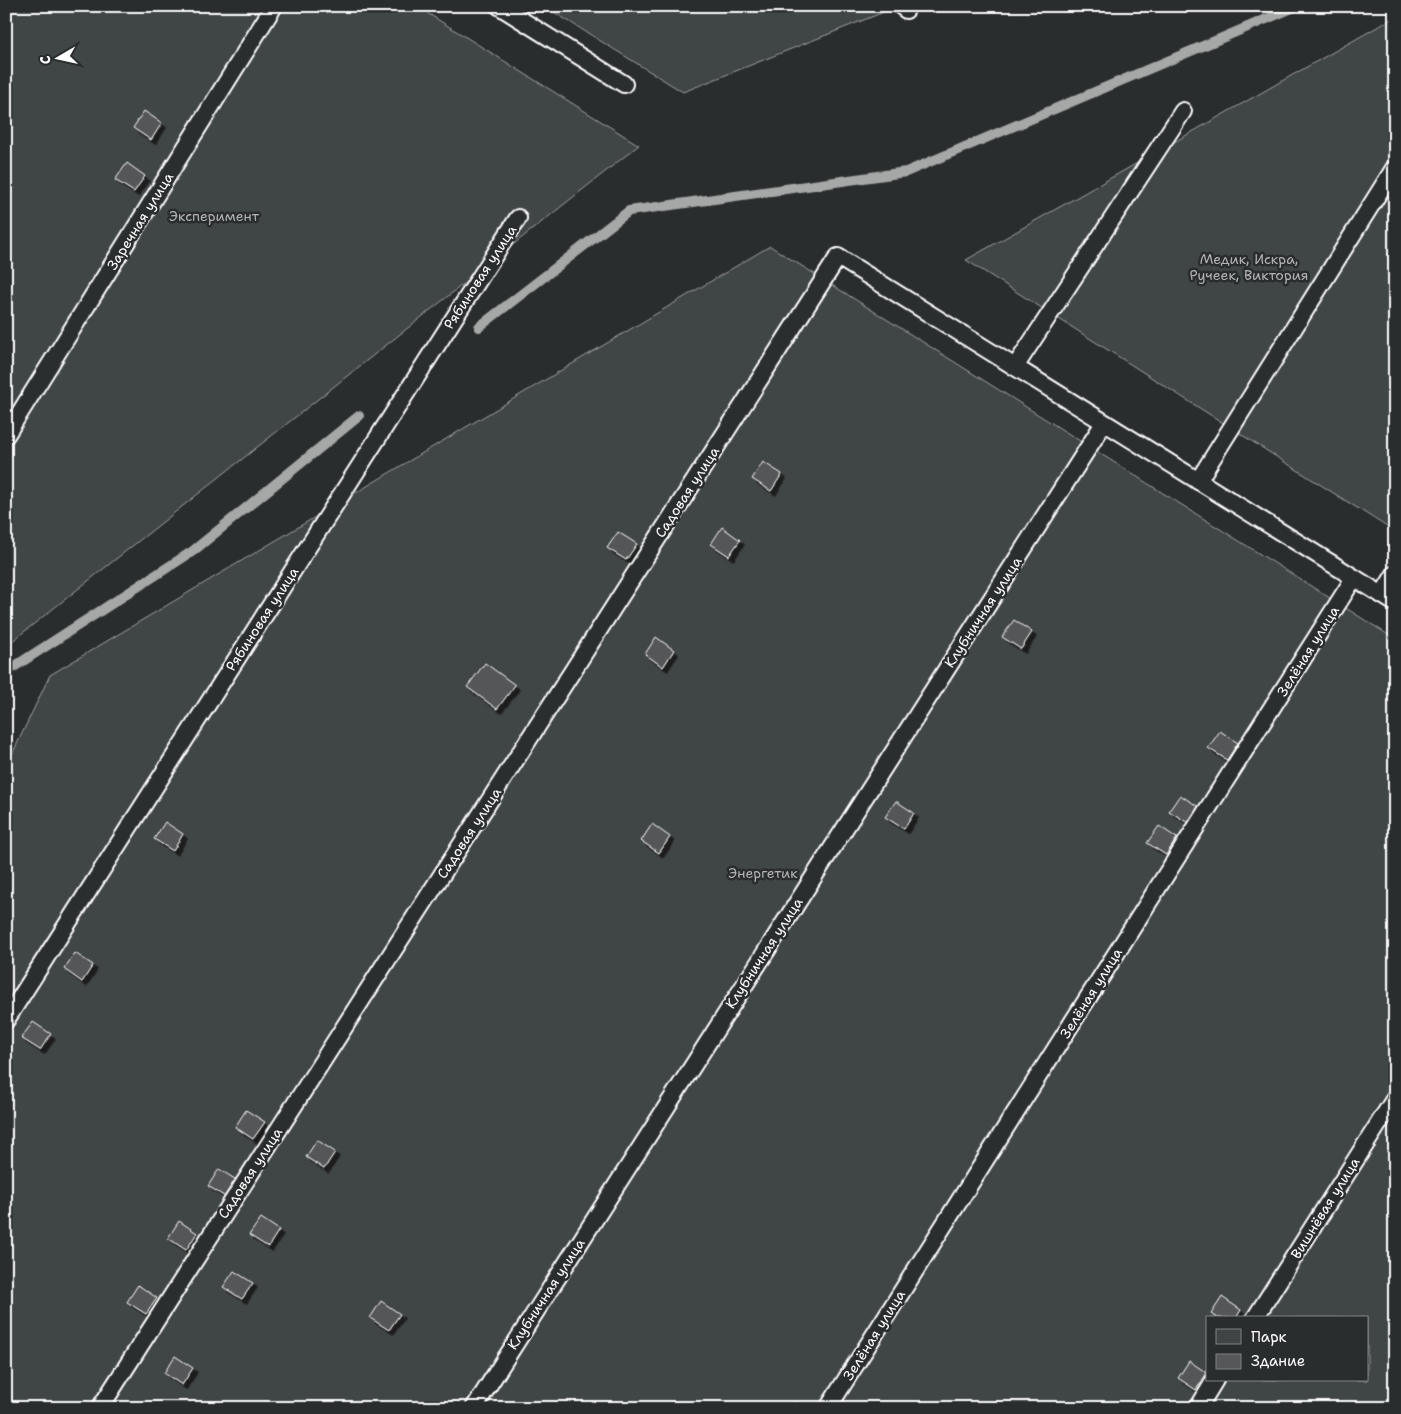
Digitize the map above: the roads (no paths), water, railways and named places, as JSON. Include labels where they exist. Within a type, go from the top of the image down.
[{"type":"lane","name":"Заречная улица","points":[[6,435],[274,6]]},
{"type":"lane","points":[[499,6],[624,84]]},
{"type":"lane","points":[[1183,111],[1015,367],[1388,599],[1395,574]]},
{"type":"lane","points":[[1198,481],[1395,167]]},
{"type":"lane","name":"Рябиновая улица","points":[[6,1020],[518,218]]},
{"type":"lane","name":"Садовая улица","points":[[100,1408],[838,257],[1015,367]]},
{"type":"lane","name":"Клубничная улица","points":[[474,1408],[1104,423]]},
{"type":"lane","name":"Зелёная улица","points":[[828,1408],[1354,578]]},
{"type":"lane","name":"Вишнёвая улица","points":[[1256,1316],[1395,1098]]},
{"type":"lane","points":[[1198,1408],[1214,1382]]},
{"type":"waterway","points":[[479,327],[629,211],[906,172],[1297,6]]},
{"type":"waterway","points":[[6,672],[193,551],[359,416]]},
{"type":"park label","name":"Эксперимент","points":[[214,216]]},
{"type":"park label","name":"Медик, Искра, Ручеек, Виктория","points":[[1249,268]]},
{"type":"park label","name":"Энергетик","points":[[763,873]]}]
